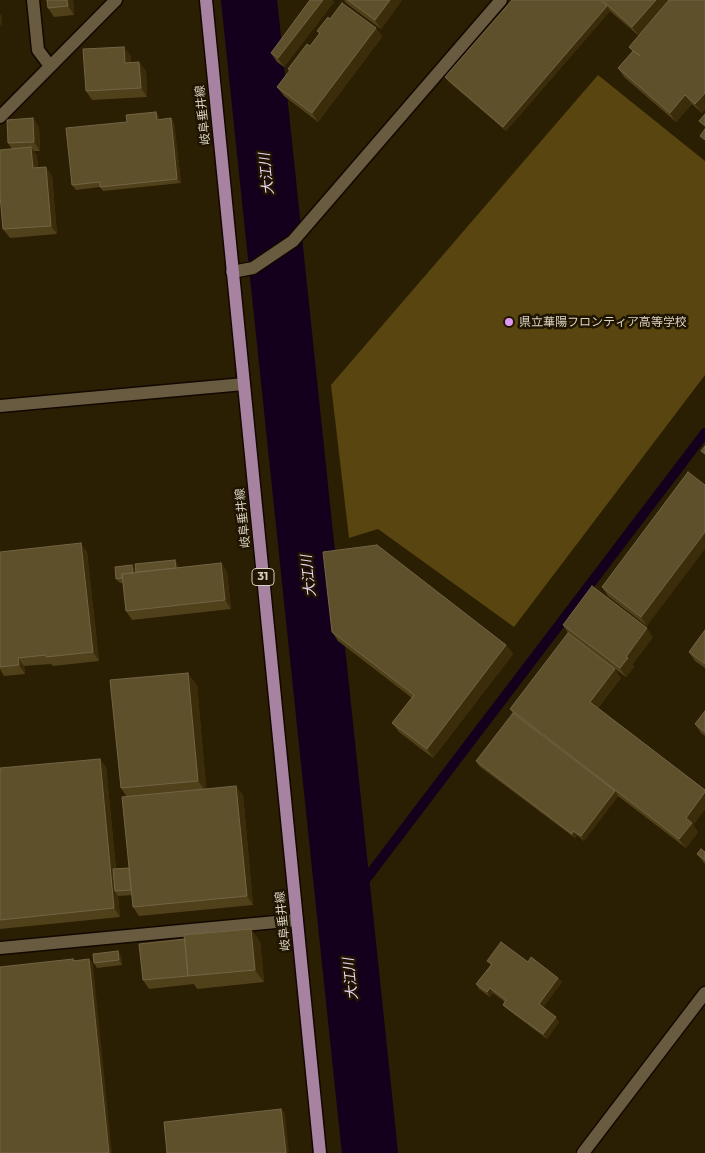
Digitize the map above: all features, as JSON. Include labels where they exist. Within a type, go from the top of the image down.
[{"type":"main road","name":"岐阜垂井線","points":[[206,0],[320,1153]]},
{"type":"street","points":[[33,0],[38,50],[50,66]]},
{"type":"street","points":[[0,117],[116,0]]},
{"type":"street","points":[[232,272],[253,268],[293,241],[501,0]]},
{"type":"street","points":[[0,406],[244,384]]},
{"type":"street","points":[[0,948],[296,920]]},
{"type":"street","points":[[583,1153],[705,993]]},
{"type":"shaded area","name":"県立華陽フロンティア高等学校","points":[[598,75],[705,161],[705,375],[514,627],[378,529],[349,538],[331,385]]},
{"type":"building","points":[[47,0],[67,0],[68,6],[48,8]]},
{"type":"building","points":[[310,0],[323,0],[278,58],[271,53]]},
{"type":"building","points":[[348,0],[390,0],[375,20]]},
{"type":"building","points":[[512,0],[600,0],[607,6],[503,127],[445,77]]},
{"type":"building","points":[[602,0],[656,0],[632,27]]},
{"type":"building","points":[[669,0],[705,0],[705,93],[695,104],[685,95],[670,113],[618,68],[633,51],[640,56],[629,47]]},
{"type":"building","points":[[342,3],[376,28],[312,113],[277,87],[307,44],[310,46],[320,33],[317,31],[328,17],[330,19]]},
{"type":"building","points":[[124,47],[125,63],[139,62],[141,88],[86,91],[83,49]]},
{"type":"building","points":[[156,112],[157,120],[171,118],[177,179],[100,187],[100,182],[72,185],[66,128],[127,122],[126,115]]},
{"type":"building","points":[[705,114],[705,126],[699,121]]},
{"type":"building","points":[[33,118],[34,142],[8,143],[7,120]]},
{"type":"building","points":[[705,129],[705,140],[700,136]]},
{"type":"building","points":[[31,147],[33,168],[46,167],[51,226],[3,229],[0,195],[0,150]]},
{"type":"building","points":[[705,446],[705,454],[701,451]]},
{"type":"building","points":[[688,472],[705,485],[705,532],[641,617],[602,587]]},
{"type":"building","points":[[81,543],[93,652],[18,658],[19,665],[0,667],[0,552]]},
{"type":"building","points":[[377,545],[506,645],[427,749],[392,723],[414,695],[332,632],[323,552]]},
{"type":"building","points":[[175,560],[176,568],[136,572],[135,564]]},
{"type":"building","points":[[221,563],[225,600],[126,611],[122,574]]},
{"type":"building","points":[[132,565],[133,573],[122,574],[122,578],[116,579],[115,567]]},
{"type":"building","points":[[592,586],[647,628],[620,668],[563,625]]},
{"type":"building","points":[[705,630],[705,664],[689,652]]},
{"type":"building","points":[[568,633],[615,669],[590,702],[705,790],[686,818],[692,823],[679,839],[510,709]]},
{"type":"building","points":[[188,673],[198,781],[121,788],[110,680]]},
{"type":"building","points":[[705,711],[705,732],[695,724]]},
{"type":"building","points":[[513,713],[615,791],[581,836],[573,831],[572,834],[476,761]]},
{"type":"building","points":[[100,759],[114,908],[0,920],[0,768]]},
{"type":"building","points":[[236,786],[247,896],[133,907],[122,797]]},
{"type":"building","points":[[701,849],[705,852],[705,860],[697,854]]},
{"type":"building","points":[[129,868],[131,890],[115,891],[113,869]]},
{"type":"building","points":[[251,929],[255,970],[188,976],[184,935]]},
{"type":"building","points":[[185,939],[188,976],[143,980],[139,944]]},
{"type":"building","points":[[501,942],[528,962],[531,957],[558,978],[539,1004],[556,1017],[543,1034],[503,1005],[506,1000],[490,988],[487,992],[476,984],[492,964],[487,961]]},
{"type":"building","points":[[118,951],[119,960],[94,963],[93,954]]},
{"type":"building","points":[[73,959],[73,961],[89,959],[109,1153],[0,1153],[0,967]]},
{"type":"building","points":[[281,1109],[286,1153],[167,1153],[164,1122]]},
{"type":"waterway","name":"大江川","points":[[249,0],[370,1153]]},
{"type":"waterway","points":[[344,908],[705,433]]},
{"type":"place","name":"県立華陽フロンティア高等学校","points":[[509,322]]}]
